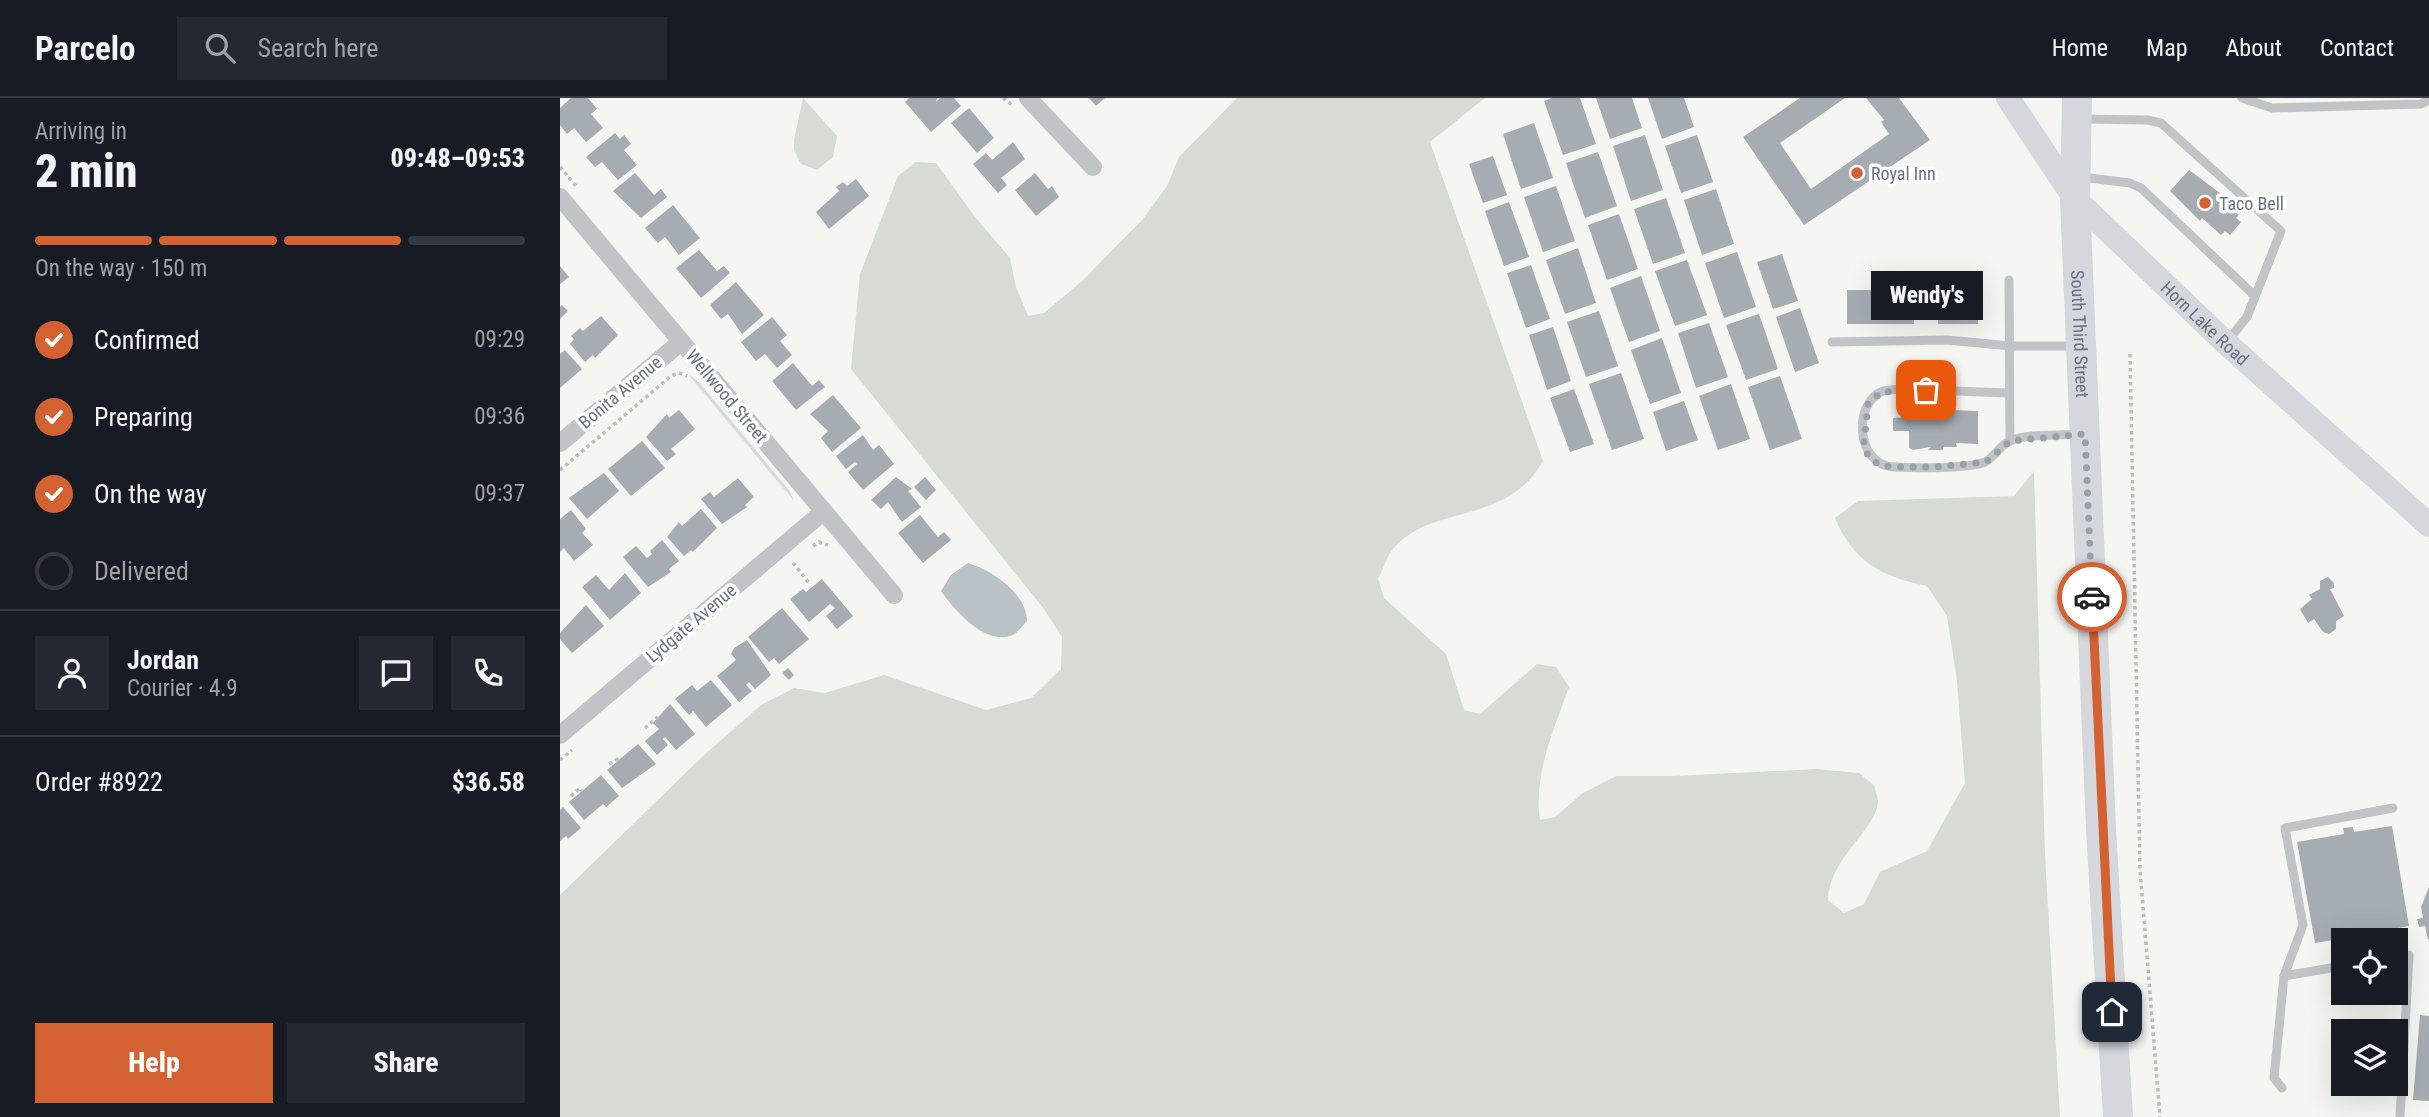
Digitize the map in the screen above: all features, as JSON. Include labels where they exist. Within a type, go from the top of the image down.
[{"type":"highway","name":"South Third Street","points":[[2077,108],[2075,188],[2081,346],[2101,829],[2118,1117]]},
{"type":"main road","name":"Horn Lake Road","points":[[2008,98],[2075,188],[2226,343],[2429,525]]},
{"type":"street","points":[[1028,98],[1093,167]]},
{"type":"street","name":"Wellwood Street","points":[[560,197],[894,595]]},
{"type":"street","name":"Bonita Avenue","points":[[560,443],[681,342]]},
{"type":"street","name":"Lydgate Avenue","points":[[560,735],[823,512]]},
{"type":"lane","points":[[2242,98],[2272,108],[2421,104],[2429,100]]},
{"type":"lane","points":[[2077,108],[2161,123],[2281,231],[2282,236],[2247,317],[2226,343]]},
{"type":"lane","points":[[2075,188],[2130,183],[2141,188],[2255,296]]},
{"type":"lane","points":[[2009,280],[2010,441]]},
{"type":"lane","points":[[1832,342],[1947,340],[2011,346],[2081,346]]},
{"type":"lane","points":[[2009,393],[1898,389],[1881,392],[1868,404],[1864,443],[1868,456],[1878,464],[1937,467],[1986,462],[2010,441],[2085,434]]},
{"type":"lane","points":[[2282,1088],[2274,1078],[2284,976],[2303,925],[2285,828],[2393,808]]},
{"type":"lane","points":[[2408,955],[2408,973]]},
{"type":"lane","points":[[2284,976],[2331,968]]},
{"type":"lane","points":[[2400,1117],[2406,1005]]},
{"type":"path","points":[[2130,354],[2140,870],[2160,1117]]},
{"type":"path","points":[[560,470],[671,376],[679,373],[687,377]]},
{"type":"path","points":[[807,551],[819,542],[825,543],[836,555]]},
{"type":"path","points":[[783,571],[800,557]]},
{"type":"path","points":[[793,563],[810,584]]},
{"type":"path","points":[[645,728],[658,717]]},
{"type":"path","points":[[560,760],[578,745]]},
{"type":"path","points":[[609,764],[620,758]]},
{"type":"path","points":[[571,796],[580,788],[583,791]]},
{"type":"shaded area","points":[[803,98],[837,136],[833,157],[817,170],[801,164],[794,150]]},
{"type":"shaded area","points":[[1237,98],[1485,98],[1430,142],[1543,461],[1527,482],[1509,496],[1489,506],[1427,525],[1409,535],[1393,549],[1378,579],[1384,598],[1446,654],[1464,710],[1480,714],[1537,664],[1556,667],[1569,687],[1542,770],[1539,787],[1540,820],[1555,817],[1583,793],[1616,776],[1816,769],[1859,773],[1874,785],[1878,799],[1876,811],[1836,871],[1828,900],[1844,913],[1864,904],[1880,872],[1927,851],[1965,783],[1957,681],[1947,616],[1927,586],[1883,572],[1860,556],[1842,533],[1835,518],[1858,501],[2014,496],[2034,471],[2045,855],[2060,1117],[560,1117],[560,895],[703,756],[761,705],[794,688],[825,693],[884,675],[986,710],[1031,698],[1061,669],[1062,637],[1044,609],[851,369],[860,274],[898,176],[916,162],[936,163],[975,217],[1010,258],[1016,287],[1028,316],[1044,313],[1082,281],[1143,219],[1167,186],[1179,157]]},
{"type":"shaded area","points":[[688,374],[698,381],[789,490],[794,501]]},
{"type":"shaded area","points":[[968,563],[997,577],[1021,602],[1027,621],[1015,634],[1000,637],[980,630],[962,616],[941,591],[951,575]]},
{"type":"building","points":[[571,98],[588,98],[597,109],[591,114],[603,128],[586,142],[574,128],[567,134],[560,125],[560,108]]},
{"type":"building","points":[[909,98],[937,98],[936,102],[940,98],[954,98],[961,106],[931,132],[905,102]]},
{"type":"building","points":[[1089,98],[1105,98],[1096,106]]},
{"type":"building","points":[[1552,98],[1580,98],[1596,144],[1563,155],[1544,101]]},
{"type":"building","points":[[1596,98],[1632,98],[1642,128],[1610,139]]},
{"type":"building","points":[[1648,98],[1684,98],[1694,127],[1662,139]]},
{"type":"building","name":"Royal Inn","points":[[1800,98],[1845,98],[1780,143],[1811,189],[1889,134],[1881,122],[1884,120],[1866,98],[1899,98],[1930,140],[1804,225],[1743,137]]},
{"type":"building","points":[[969,108],[994,138],[977,153],[951,123]]},
{"type":"building","points":[[1534,123],[1553,178],[1521,189],[1503,134]]},
{"type":"building","points":[[615,133],[620,139],[624,135],[631,144],[624,150],[637,165],[618,180],[602,162],[595,167],[586,157]]},
{"type":"building","points":[[1645,135],[1663,190],[1631,201],[1613,146]]},
{"type":"building","points":[[1697,135],[1713,182],[1681,193],[1665,146]]},
{"type":"building","points":[[1013,142],[1025,159],[1001,178],[1007,185],[998,193],[973,164],[986,153],[992,160]]},
{"type":"building","points":[[1598,152],[1617,206],[1585,218],[1566,163]]},
{"type":"building","points":[[1493,156],[1507,195],[1483,203],[1469,164]]},
{"type":"building","name":"Taco Bell","points":[[2189,170],[2224,196],[2221,199],[2239,215],[2236,218],[2241,222],[2230,235],[2225,231],[2221,235],[2202,218],[2200,221],[2170,191]]},
{"type":"building","points":[[635,173],[654,195],[661,189],[667,197],[641,218],[613,191]]},
{"type":"building","points":[[1035,173],[1048,189],[1052,186],[1059,197],[1036,216],[1015,190]]},
{"type":"building","points":[[856,179],[869,196],[829,229],[816,212],[839,191],[836,187],[843,182],[847,186]]},
{"type":"building","points":[[1556,186],[1575,241],[1543,252],[1524,197]]},
{"type":"building","points":[[1716,189],[1734,244],[1702,255],[1684,200]]},
{"type":"building","points":[[1666,198],[1685,253],[1653,264],[1634,209]]},
{"type":"building","points":[[1509,202],[1529,257],[1504,266],[1485,211]]},
{"type":"building","points":[[673,205],[700,238],[679,255],[665,237],[658,243],[645,228]]},
{"type":"building","points":[[1619,214],[1638,269],[1607,280],[1588,225]]},
{"type":"building","points":[[1578,248],[1596,303],[1565,314],[1546,260]]},
{"type":"building","points":[[699,250],[717,271],[724,266],[730,273],[701,298],[676,268]]},
{"type":"building","points":[[1737,252],[1756,307],[1724,318],[1705,263]]},
{"type":"building","points":[[1782,254],[1798,301],[1773,309],[1757,262]]},
{"type":"building","points":[[1687,260],[1707,315],[1675,326],[1655,271]]},
{"type":"building","points":[[1531,265],[1550,319],[1526,328],[1507,273]]},
{"type":"building","points":[[560,266],[569,277],[560,284]]},
{"type":"building","points":[[1641,276],[1660,331],[1629,342],[1610,288]]},
{"type":"building","points":[[736,282],[764,315],[742,334],[728,314],[721,319],[710,305]]},
{"type":"building","points":[[1938,288],[1974,288],[1974,312],[1978,312],[1978,324],[1938,324]]},
{"type":"building","points":[[1847,290],[1914,290],[1914,324],[1847,324]]},
{"type":"building","points":[[562,305],[568,311],[560,319],[560,307]]},
{"type":"building","points":[[1800,308],[1819,363],[1795,372],[1776,317]]},
{"type":"building","points":[[1599,311],[1618,366],[1586,377],[1567,322]]},
{"type":"building","points":[[1759,314],[1778,369],[1746,380],[1726,325]]},
{"type":"building","points":[[601,316],[618,335],[595,358],[593,355],[585,362],[570,344],[574,339],[571,336],[580,328],[583,331]]},
{"type":"building","points":[[772,317],[787,335],[780,341],[792,355],[777,368],[765,354],[756,361],[741,342]]},
{"type":"building","points":[[1709,323],[1728,377],[1696,388],[1678,333]]},
{"type":"building","points":[[1553,327],[1571,381],[1547,390],[1529,335]]},
{"type":"building","points":[[1662,338],[1681,393],[1650,404],[1631,350]]},
{"type":"building","points":[[565,350],[582,369],[560,388],[560,354]]},
{"type":"building","points":[[793,363],[812,386],[819,380],[825,387],[796,410],[772,381]]},
{"type":"building","points":[[1621,373],[1644,439],[1612,450],[1589,384]]},
{"type":"building","points":[[1780,376],[1802,439],[1770,450],[1748,387]]},
{"type":"building","points":[[1731,384],[1750,439],[1718,450],[1699,396]]},
{"type":"building","points":[[1574,389],[1594,444],[1570,452],[1550,398]]},
{"type":"building","points":[[833,395],[861,428],[832,452],[821,438],[828,431],[810,414]]},
{"type":"building","points":[[1684,401],[1698,440],[1666,451],[1653,412]]},
{"type":"building","points":[[679,410],[695,429],[671,449],[676,454],[667,461],[646,437],[667,414],[669,418]]},
{"type":"building","points":[[1946,411],[1978,411],[1978,444],[1956,443],[1957,447],[1943,447],[1943,450],[1928,450],[1931,447],[1913,450],[1909,448],[1909,431],[1893,431],[1893,418],[1928,415],[1928,418],[1948,418]]},
{"type":"building","points":[[863,435],[873,450],[879,445],[894,464],[863,490],[848,472],[857,464],[855,462],[846,469],[836,456]]},
{"type":"building","points":[[642,441],[665,468],[631,496],[608,469]]},
{"type":"building","points":[[604,473],[619,491],[587,519],[569,498]]},
{"type":"building","points":[[896,477],[912,489],[908,491],[921,507],[902,522],[888,502],[881,509],[871,500]]},
{"type":"building","points":[[925,477],[936,490],[926,500],[914,487]]},
{"type":"building","points":[[738,478],[754,497],[745,505],[747,507],[722,524],[701,499],[710,492],[714,497]]},
{"type":"building","points":[[701,509],[717,528],[693,552],[691,550],[684,556],[667,537],[679,522],[682,526]]},
{"type":"building","points":[[571,510],[586,529],[582,533],[593,545],[574,561],[564,548],[560,552],[560,519]]},
{"type":"building","points":[[920,515],[938,537],[944,532],[951,540],[923,563],[898,533]]},
{"type":"building","points":[[662,540],[679,561],[669,569],[671,572],[648,587],[623,557],[636,546],[647,558],[652,554],[650,551]]},
{"type":"building","points":[[625,573],[641,593],[610,620],[582,587],[596,575],[609,590]]},
{"type":"building","points":[[2328,577],[2334,583],[2334,588],[2330,589],[2344,616],[2336,621],[2336,629],[2329,634],[2323,632],[2314,619],[2308,623],[2300,609],[2312,599],[2309,595],[2320,589],[2320,581]]},
{"type":"building","points":[[822,579],[853,616],[837,629],[826,616],[835,608],[830,604],[809,622],[790,599],[803,589],[806,592]]},
{"type":"building","points":[[586,605],[604,626],[572,653],[560,639],[560,633]]},
{"type":"building","points":[[782,608],[809,639],[779,664],[774,658],[769,662],[748,637]]},
{"type":"building","points":[[747,640],[771,675],[755,689],[749,682],[746,685],[752,691],[739,702],[717,676],[736,660],[731,654],[734,648]]},
{"type":"building","points":[[788,668],[794,675],[789,680],[782,673]]},
{"type":"building","points":[[711,680],[732,705],[706,727],[693,711],[689,715],[675,699],[692,685],[697,691]]},
{"type":"building","points":[[670,704],[695,734],[676,750],[665,737],[663,739],[668,745],[657,755],[645,741],[659,729],[653,723]]},
{"type":"building","points":[[638,744],[656,764],[622,788],[607,770]]},
{"type":"building","points":[[601,775],[619,796],[606,807],[603,804],[584,820],[569,802]]},
{"type":"building","points":[[563,807],[581,828],[568,839],[566,836],[560,841],[560,810]]},
{"type":"building","points":[[2392,826],[2409,926],[2331,928],[2331,940],[2315,943],[2297,842],[2344,834],[2343,828],[2353,827],[2354,832]]},
{"type":"building","points":[[2429,887],[2428,940],[2425,926],[2419,927],[2417,919],[2423,918],[2421,907]]},
{"type":"building","points":[[2420,1015],[2429,1016],[2429,1101],[2413,1100]]},
{"type":"way so far","points":[[1926,390],[1898,389],[1881,392],[1868,404],[1864,419],[1864,443],[1868,456],[1878,464],[1891,467],[1937,467],[1986,462],[2010,441],[2085,434],[2092,597]]},
{"type":"place","name":"Royal Inn","points":[[1857,173]]},
{"type":"place","name":"Taco Bell","points":[[2205,203]]},
{"type":"place","name":"Wendy's","points":[[1926,390]]},
{"type":"route","points":[[2092,597],[2101,829],[2112,1012]]}]
